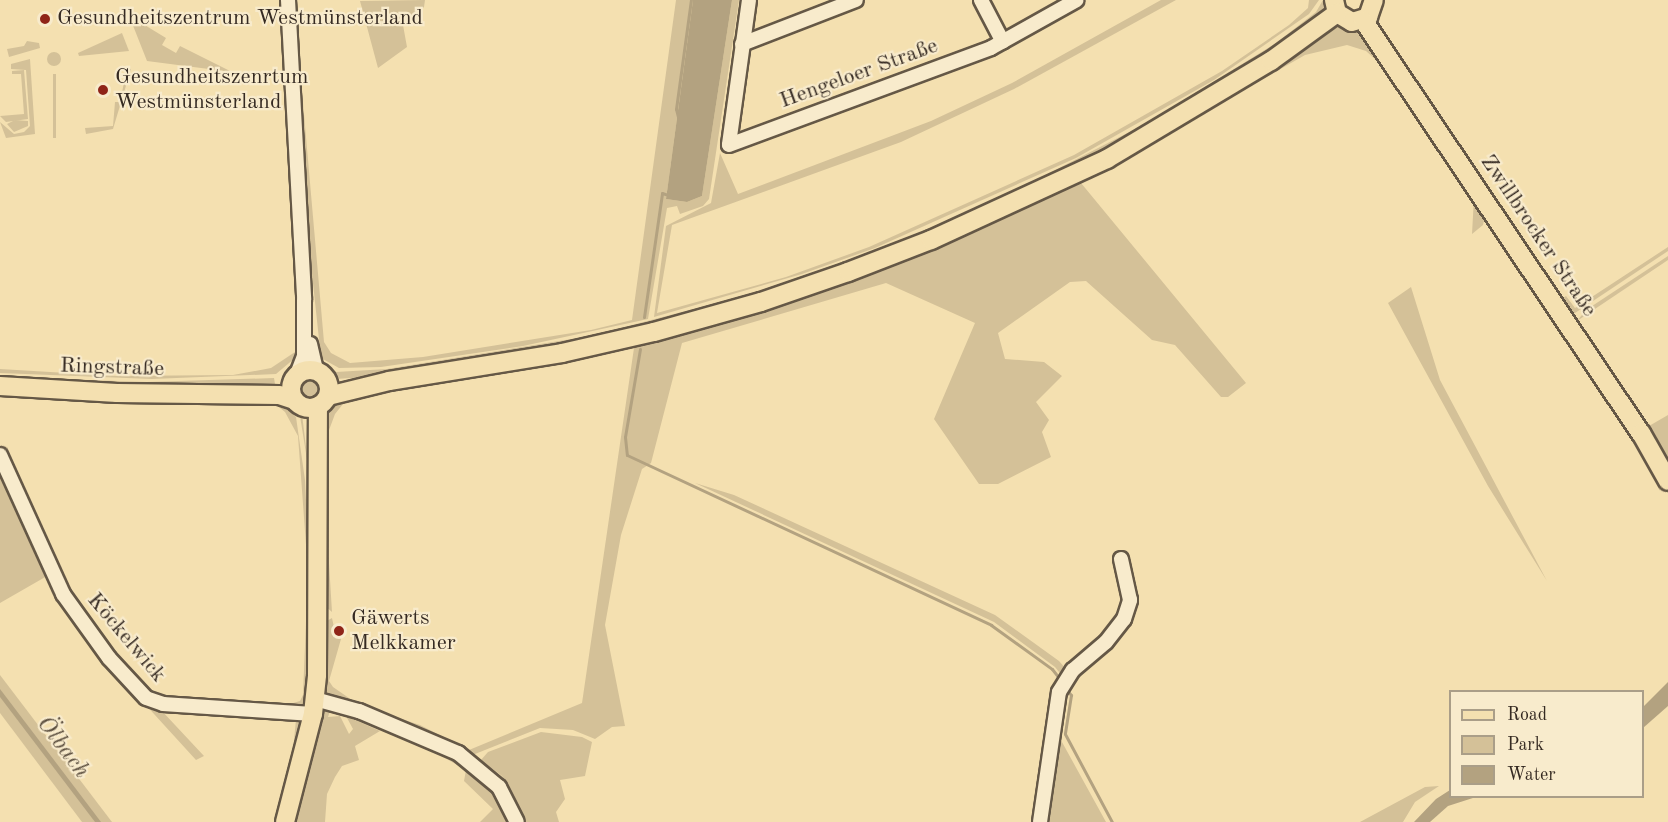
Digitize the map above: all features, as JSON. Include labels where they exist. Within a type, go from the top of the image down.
[{"type":"main road","points":[[1336,7],[1352,22],[1363,20],[1371,12],[1374,0]]},
{"type":"main road","name":"Ringstraße","points":[[0,386],[117,393],[279,395],[314,393],[562,352],[761,302],[932,240],[1034,195],[1177,120],[1270,61],[1336,7]]},
{"type":"main road","name":"Zwillbrocker Straße","points":[[1363,20],[1641,433],[1668,481]]},
{"type":"main road","points":[[285,822],[314,707],[320,633],[314,393],[295,377]]},
{"type":"main road","name":"Ringstraße","points":[[222,393],[295,377],[314,393]]},
{"type":"street","points":[[288,0],[304,300],[314,393]]},
{"type":"street","points":[[742,44],[749,0]]},
{"type":"street","points":[[742,44],[856,0]]},
{"type":"street","points":[[981,0],[1003,42]]},
{"type":"street","name":"Hengeloer Straße","points":[[742,44],[729,145],[1003,42],[1077,0]]},
{"type":"street","points":[[295,377],[304,356],[304,300]]},
{"type":"street","name":"Köckelwick","points":[[0,455],[63,594],[109,658],[146,698],[163,704],[314,707],[359,711],[458,753],[498,787],[517,822]]},
{"type":"street","points":[[1040,822],[1059,692],[1073,670],[1106,642],[1124,619],[1130,600],[1121,559]]},
{"type":"green space","points":[[425,0],[424,7],[403,25],[407,47],[378,68],[360,1]]},
{"type":"green space","points":[[676,0],[693,0],[666,199],[687,202],[702,196],[732,0],[739,0],[709,199],[703,206],[680,214],[677,206],[667,208],[648,319],[523,346],[381,367],[339,368],[321,358],[307,227],[301,80],[324,342],[331,353],[350,363],[423,357],[591,330],[632,320]]},
{"type":"green space","points":[[1161,0],[1176,0],[1014,89],[901,142],[672,225],[657,313],[786,277],[869,247],[1074,155],[1222,71],[1289,25],[1308,8],[1309,0],[1319,0],[1309,14],[1214,80],[1076,158],[875,248],[802,274],[654,317],[666,226],[711,203],[720,153],[738,194],[931,121],[1012,83]]},
{"type":"green space","points":[[1323,0],[1331,0],[1328,9],[1311,26],[1117,148],[884,255],[650,328],[410,374],[336,379],[320,369],[317,358],[336,372],[387,369],[590,336],[762,291],[894,244],[1022,187],[1145,124],[1276,43],[1316,12]]},
{"type":"green space","points":[[138,16],[146,18],[143,24],[166,38],[162,45],[176,53],[180,46],[232,72],[147,61],[130,18]]},
{"type":"green space","points":[[1344,24],[1355,28],[1372,43],[1486,211],[1483,225],[1472,234],[1474,197],[1387,70],[1366,51],[1347,45],[1305,55],[1081,183],[1246,383],[1228,397],[1221,397],[1175,345],[1152,340],[1086,281],[1070,282],[998,333],[1005,359],[1044,362],[1062,376],[1036,402],[1049,420],[1042,432],[1051,457],[998,484],[979,484],[934,419],[975,323],[886,283],[682,343],[651,463],[642,469],[621,535],[605,625],[625,726],[612,727],[595,739],[573,730],[540,728],[470,756],[325,692],[322,683],[325,622],[332,618],[335,632],[343,632],[329,681],[333,687],[359,705],[420,725],[469,750],[582,703],[634,348],[347,399],[335,414],[322,449],[332,612],[325,606],[318,414],[332,397],[538,363],[678,331],[680,336],[814,292],[927,248],[1080,178],[1146,143],[1303,45]]},
{"type":"green space","points":[[122,33],[129,51],[79,56],[78,53]]},
{"type":"green space","points":[[27,41],[39,43],[40,48],[9,57],[7,49],[24,46]]},
{"type":"green space","points":[[51,52],[57,52],[61,59],[57,66],[51,66],[47,62],[47,56]]},
{"type":"green space","points":[[30,59],[35,134],[6,138],[0,122],[14,134],[24,132],[30,126],[26,70],[11,69],[11,64]]},
{"type":"green space","points":[[127,68],[131,69],[113,129],[86,134],[85,128],[113,126],[115,102],[120,102]]},
{"type":"green space","points":[[24,70],[28,119],[6,122],[0,116],[24,114],[21,74],[12,74],[12,71]]},
{"type":"green space","points":[[53,74],[56,74],[56,138],[53,138]]},
{"type":"green space","points":[[15,120],[28,121],[28,126],[14,132],[7,124]]},
{"type":"green space","points":[[1668,247],[1668,251],[1575,313],[1572,314],[1562,299],[1566,296],[1575,308]]},
{"type":"green space","points":[[1668,256],[1668,260],[1577,321],[1586,310]]},
{"type":"green space","points":[[1411,287],[1440,380],[1547,581],[1488,486],[1388,303]]},
{"type":"green space","points":[[295,352],[295,358],[276,374],[152,379],[0,373],[0,369],[117,376],[233,375],[271,368]]},
{"type":"green space","points":[[309,376],[318,380],[322,389],[318,398],[309,402],[300,398],[296,389],[300,380]]},
{"type":"green space","points":[[0,377],[147,382],[274,378],[275,384],[225,387],[0,381]]},
{"type":"green space","points":[[0,391],[106,397],[275,398],[296,417],[305,480],[311,600],[304,704],[292,709],[258,709],[163,702],[146,695],[103,648],[64,592],[45,556],[2,455],[59,580],[107,650],[144,691],[166,701],[283,706],[300,701],[303,695],[308,572],[298,436],[285,412],[274,403],[99,403],[0,396]]},
{"type":"green space","points":[[281,398],[302,414],[309,472],[300,416]]},
{"type":"green space","points":[[1668,415],[1668,458],[1649,426]]},
{"type":"green space","points":[[0,467],[37,550],[138,695],[295,719],[161,710],[204,756],[196,760],[102,657],[47,576],[0,603]]},
{"type":"green space","points":[[695,483],[734,495],[995,615],[1059,661],[1066,669],[1063,677],[1055,667],[994,622]]},
{"type":"green space","points":[[0,675],[112,822],[82,822],[0,713]]},
{"type":"green space","points":[[1062,692],[1065,696],[1057,733],[1106,822],[1043,822]]},
{"type":"green space","points":[[322,711],[330,711],[328,717],[340,716],[349,734],[353,729],[346,716],[380,731],[355,746],[359,760],[342,766],[335,777],[327,794],[325,822],[291,822]]},
{"type":"green space","points":[[296,719],[302,720],[291,773]]},
{"type":"green space","points":[[541,732],[582,737],[592,742],[585,776],[560,780],[565,799],[556,812],[559,822],[526,822],[502,776],[481,760],[488,752]]},
{"type":"green space","points":[[435,747],[457,757],[485,782],[471,774],[489,789],[507,822],[480,822],[493,809],[464,781],[466,770],[431,750]]},
{"type":"green space","points":[[1439,786],[1415,802],[1403,822],[1360,822],[1425,787]]},
{"type":"water","points":[[693,0],[732,0],[702,196],[687,202],[666,199]]},
{"type":"water","points":[[1668,682],[1668,706],[1644,727],[1644,706]]},
{"type":"water","points":[[0,689],[101,822],[95,822],[0,697]]},
{"type":"water","points":[[1449,791],[1449,798],[1473,798],[1448,806],[1430,822],[1414,822],[1436,799]]},
{"type":"waterway","points":[[678,117],[676,109],[691,0]]},
{"type":"waterway","points":[[644,317],[662,193],[668,195]]},
{"type":"waterway","points":[[640,349],[625,437],[627,455],[991,625],[1052,669],[1059,678]]},
{"type":"waterway","points":[[1066,689],[1071,695],[1065,734],[1112,822]]},
{"type":"place","name":"Gesundheitszentrum Westmünsterland","points":[[45,19]]},
{"type":"place","name":"Gesundheitszenrtum Westmünsterland","points":[[103,90]]},
{"type":"place","name":"Gäwerts Melkkamer","points":[[339,631]]},
{"type":"water label","name":"Ölbach","points":[[62,748]]}]
